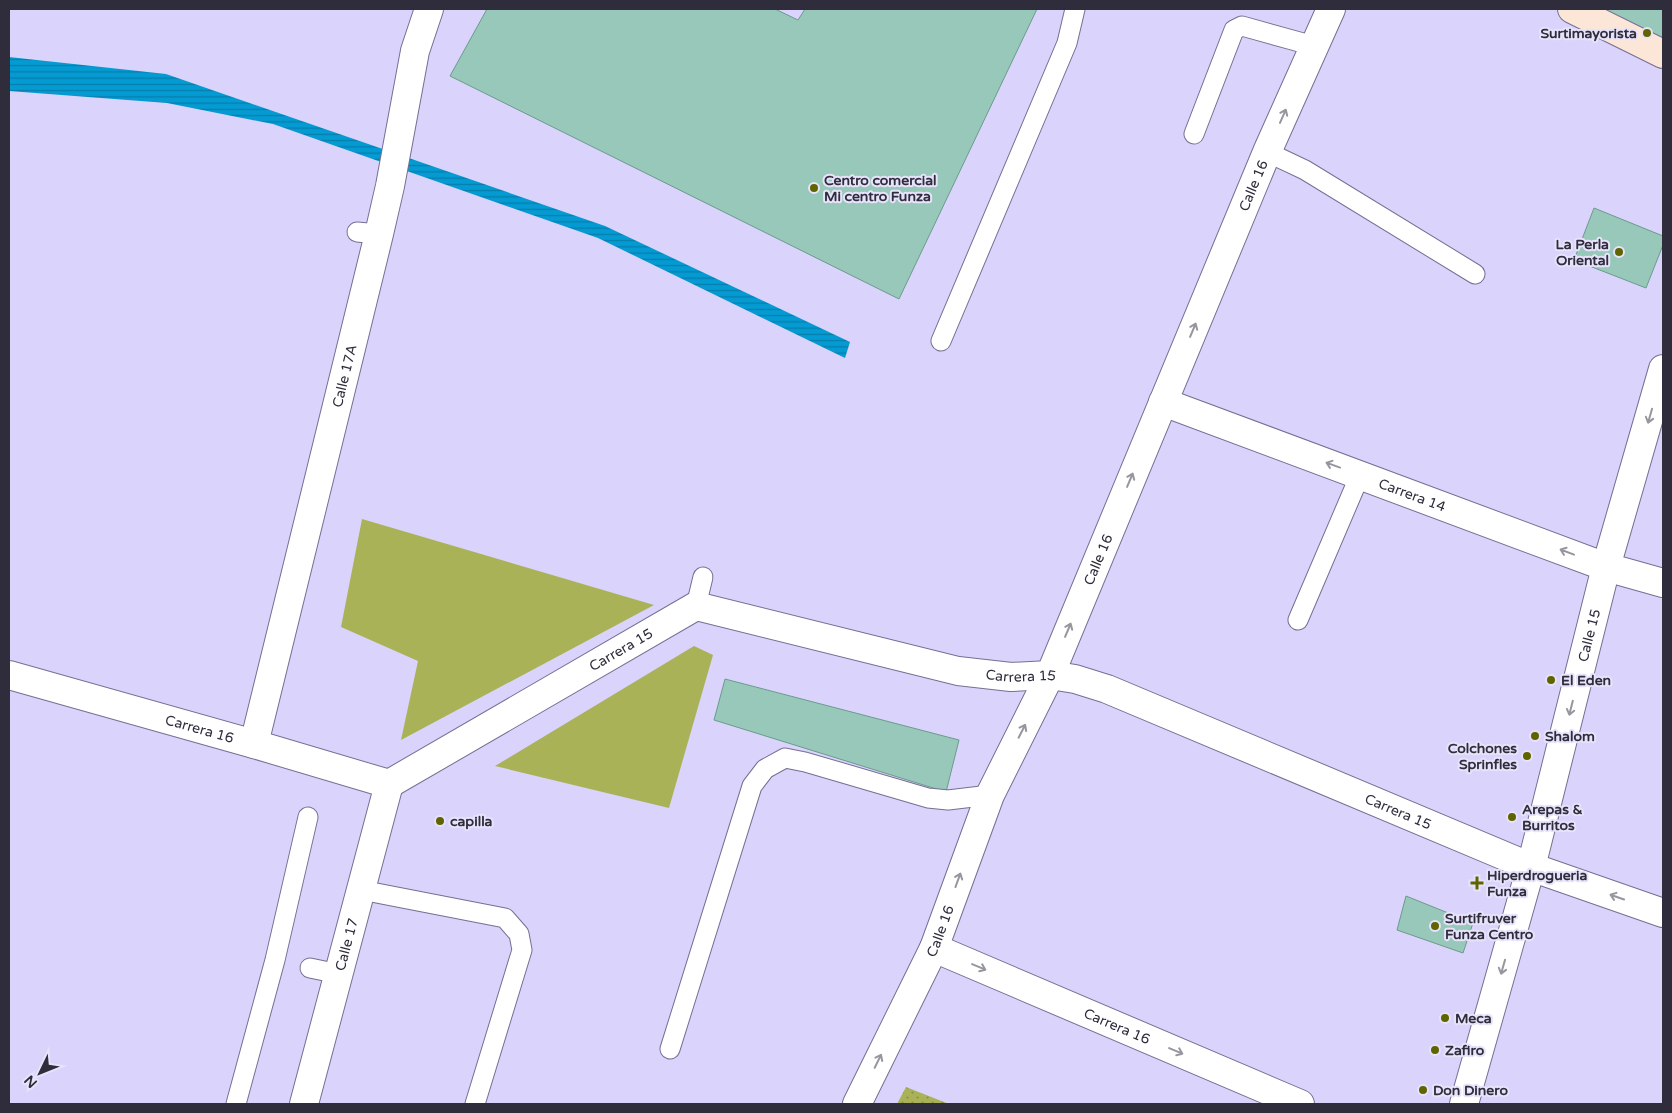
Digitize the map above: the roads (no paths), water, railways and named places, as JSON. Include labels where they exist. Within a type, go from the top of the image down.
[{"type":"main road","points":[[1572,9],[1663,54]]},
{"type":"street","name":"Calle 17A","points":[[254,744],[368,233],[390,186],[415,51],[429,9]]},
{"type":"street","name":"Calle 16","points":[[857,1104],[934,948],[990,795],[1050,676],[1267,152],[1331,9]]},
{"type":"street","name":"Calle 15","points":[[1464,1104],[1531,866],[1606,567],[1663,369]]},
{"type":"street","name":"Carrera 14","points":[[1163,402],[1606,567],[1663,583]]},
{"type":"street","name":"Carrera 15","points":[[389,784],[696,606],[958,671],[1011,677],[1050,676],[1075,679],[1107,689],[1531,866],[1663,913]]},
{"type":"street","name":"Carrera 16","points":[[9,675],[389,784]]},
{"type":"street","name":"Calle 17","points":[[304,1104],[389,784]]},
{"type":"street","name":"Carrera 16","points":[[934,948],[1300,1104]]},
{"type":"lane","points":[[942,342],[1067,43],[1075,9]]},
{"type":"lane","points":[[1194,134],[1234,30],[1242,26],[1314,46]]},
{"type":"lane","points":[[1267,152],[1305,170],[1475,274]]},
{"type":"lane","points":[[1298,620],[1360,475]]},
{"type":"lane","points":[[696,606],[703,577]]},
{"type":"lane","points":[[670,1049],[752,786],[765,769],[785,758],[805,762],[928,798],[948,800],[990,795]]},
{"type":"lane","points":[[236,1104],[275,960],[308,817]]},
{"type":"lane","points":[[361,890],[505,918],[519,934],[522,950],[475,1104]]},
{"type":"lane","points":[[310,968],[339,974]]},
{"type":"water","points":[[9,57],[166,74],[605,226],[850,342],[845,358],[598,238],[273,124],[167,103],[9,91]]},
{"type":"place","name":"Surtimayorista","points":[[1647,33]]},
{"type":"place","name":"Centro comercial Mi centro Funza","points":[[814,188]]},
{"type":"place","name":"La Perla Oriental","points":[[1619,252]]},
{"type":"place","name":"El Eden","points":[[1551,680]]},
{"type":"place","name":"Shalom","points":[[1535,736]]},
{"type":"place","name":"Colchones Sprinfles","points":[[1527,756]]},
{"type":"place","name":"Arepas & Burritos","points":[[1512,817]]},
{"type":"place","name":"capilla","points":[[440,821]]},
{"type":"place","name":"Hiperdrogueria Funza","points":[[1477,883]]},
{"type":"place","name":"Surtifruver Funza Centro","points":[[1435,926]]},
{"type":"place","name":"Meca","points":[[1445,1018]]},
{"type":"place","name":"Zafiro","points":[[1435,1050]]},
{"type":"place","name":"Don Dinero","points":[[1423,1090]]}]
